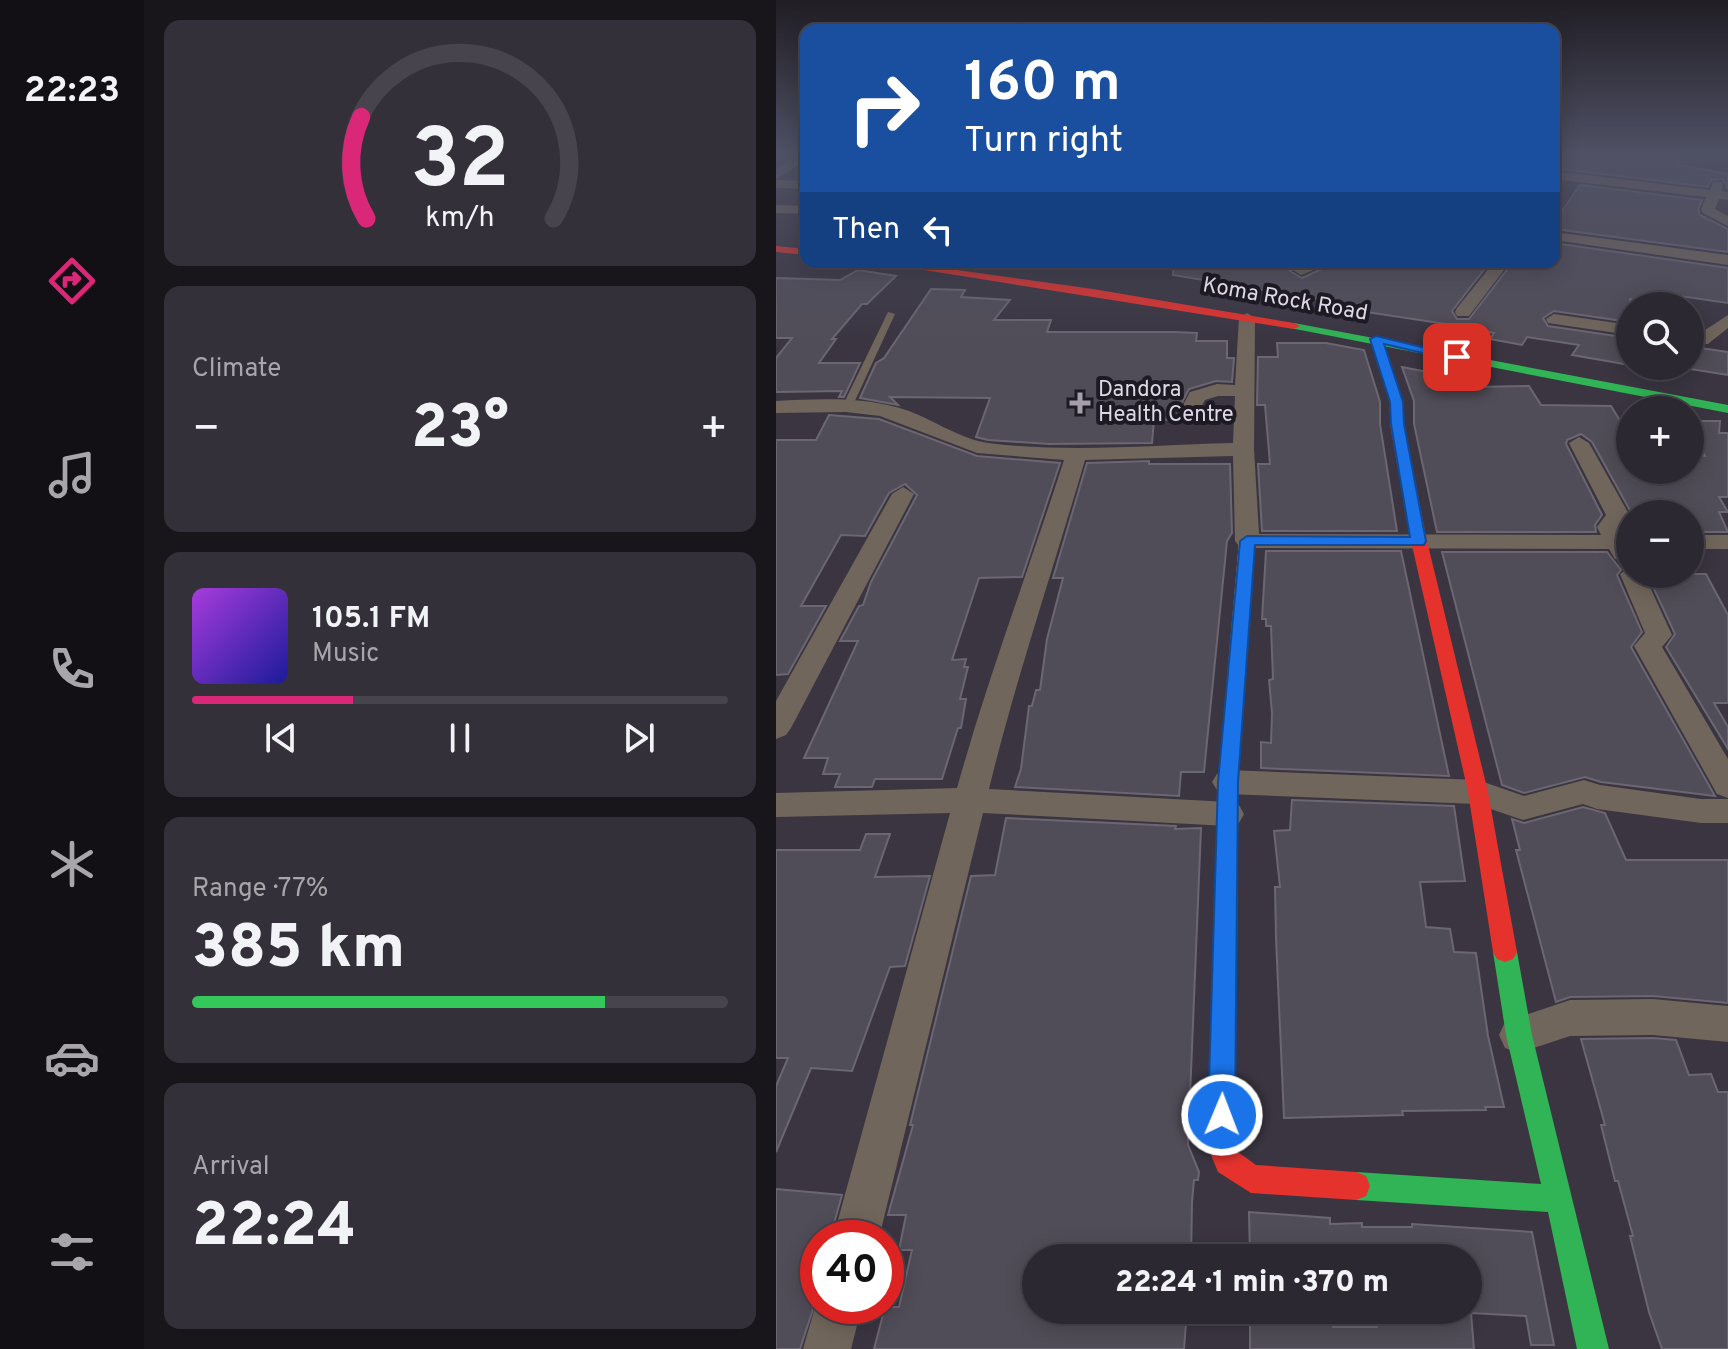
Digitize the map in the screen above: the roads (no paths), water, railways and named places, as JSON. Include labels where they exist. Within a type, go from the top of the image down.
[{"type":"street","points":[[1560,237],[1728,260]]},
{"type":"street","points":[[776,249],[800,251]]},
{"type":"street","name":"Koma Rock Road","points":[[918,268],[1376,339],[1728,409]]},
{"type":"street","points":[[1301,270],[1307,268]]},
{"type":"street","points":[[1463,312],[1497,268]]},
{"type":"street","points":[[1247,318],[1243,449],[1247,541],[1228,782],[1221,1145],[1228,1162],[1251,1179],[1559,1199]]},
{"type":"street","points":[[1554,319],[1616,328]]},
{"type":"street","points":[[1704,338],[1728,320]]},
{"type":"street","points":[[1376,339],[1397,402],[1397,424],[1419,541],[1478,792],[1519,1035],[1593,1349]]},
{"type":"street","points":[[1192,407],[1197,396],[1206,392],[1244,391]]},
{"type":"street","points":[[776,407],[848,405],[914,419],[958,442],[985,448],[1076,454],[1243,449]]},
{"type":"street","points":[[1579,443],[1616,512]]},
{"type":"street","points":[[861,1220],[994,707],[1027,615],[1076,454]]},
{"type":"street","points":[[776,728],[903,494]]},
{"type":"street","points":[[1616,518],[1609,527],[1616,534]]},
{"type":"street","points":[[1247,541],[1616,542]]},
{"type":"street","points":[[1704,542],[1728,542]]},
{"type":"street","points":[[1638,588],[1659,635],[1648,646],[1728,786]]},
{"type":"street","points":[[1228,782],[1478,792],[1523,808],[1584,792],[1597,797],[1701,811],[1728,811]]},
{"type":"street","points":[[776,805],[972,800],[1228,814]]},
{"type":"street","points":[[1519,1035],[1570,1018],[1653,1017],[1728,1024]]},
{"type":"street","points":[[827,1349],[833,1324]]},
{"type":"lane","points":[[848,405],[891,314]]},
{"type":"place","name":"Dandora Health Centre","points":[[1080,403]]}]
